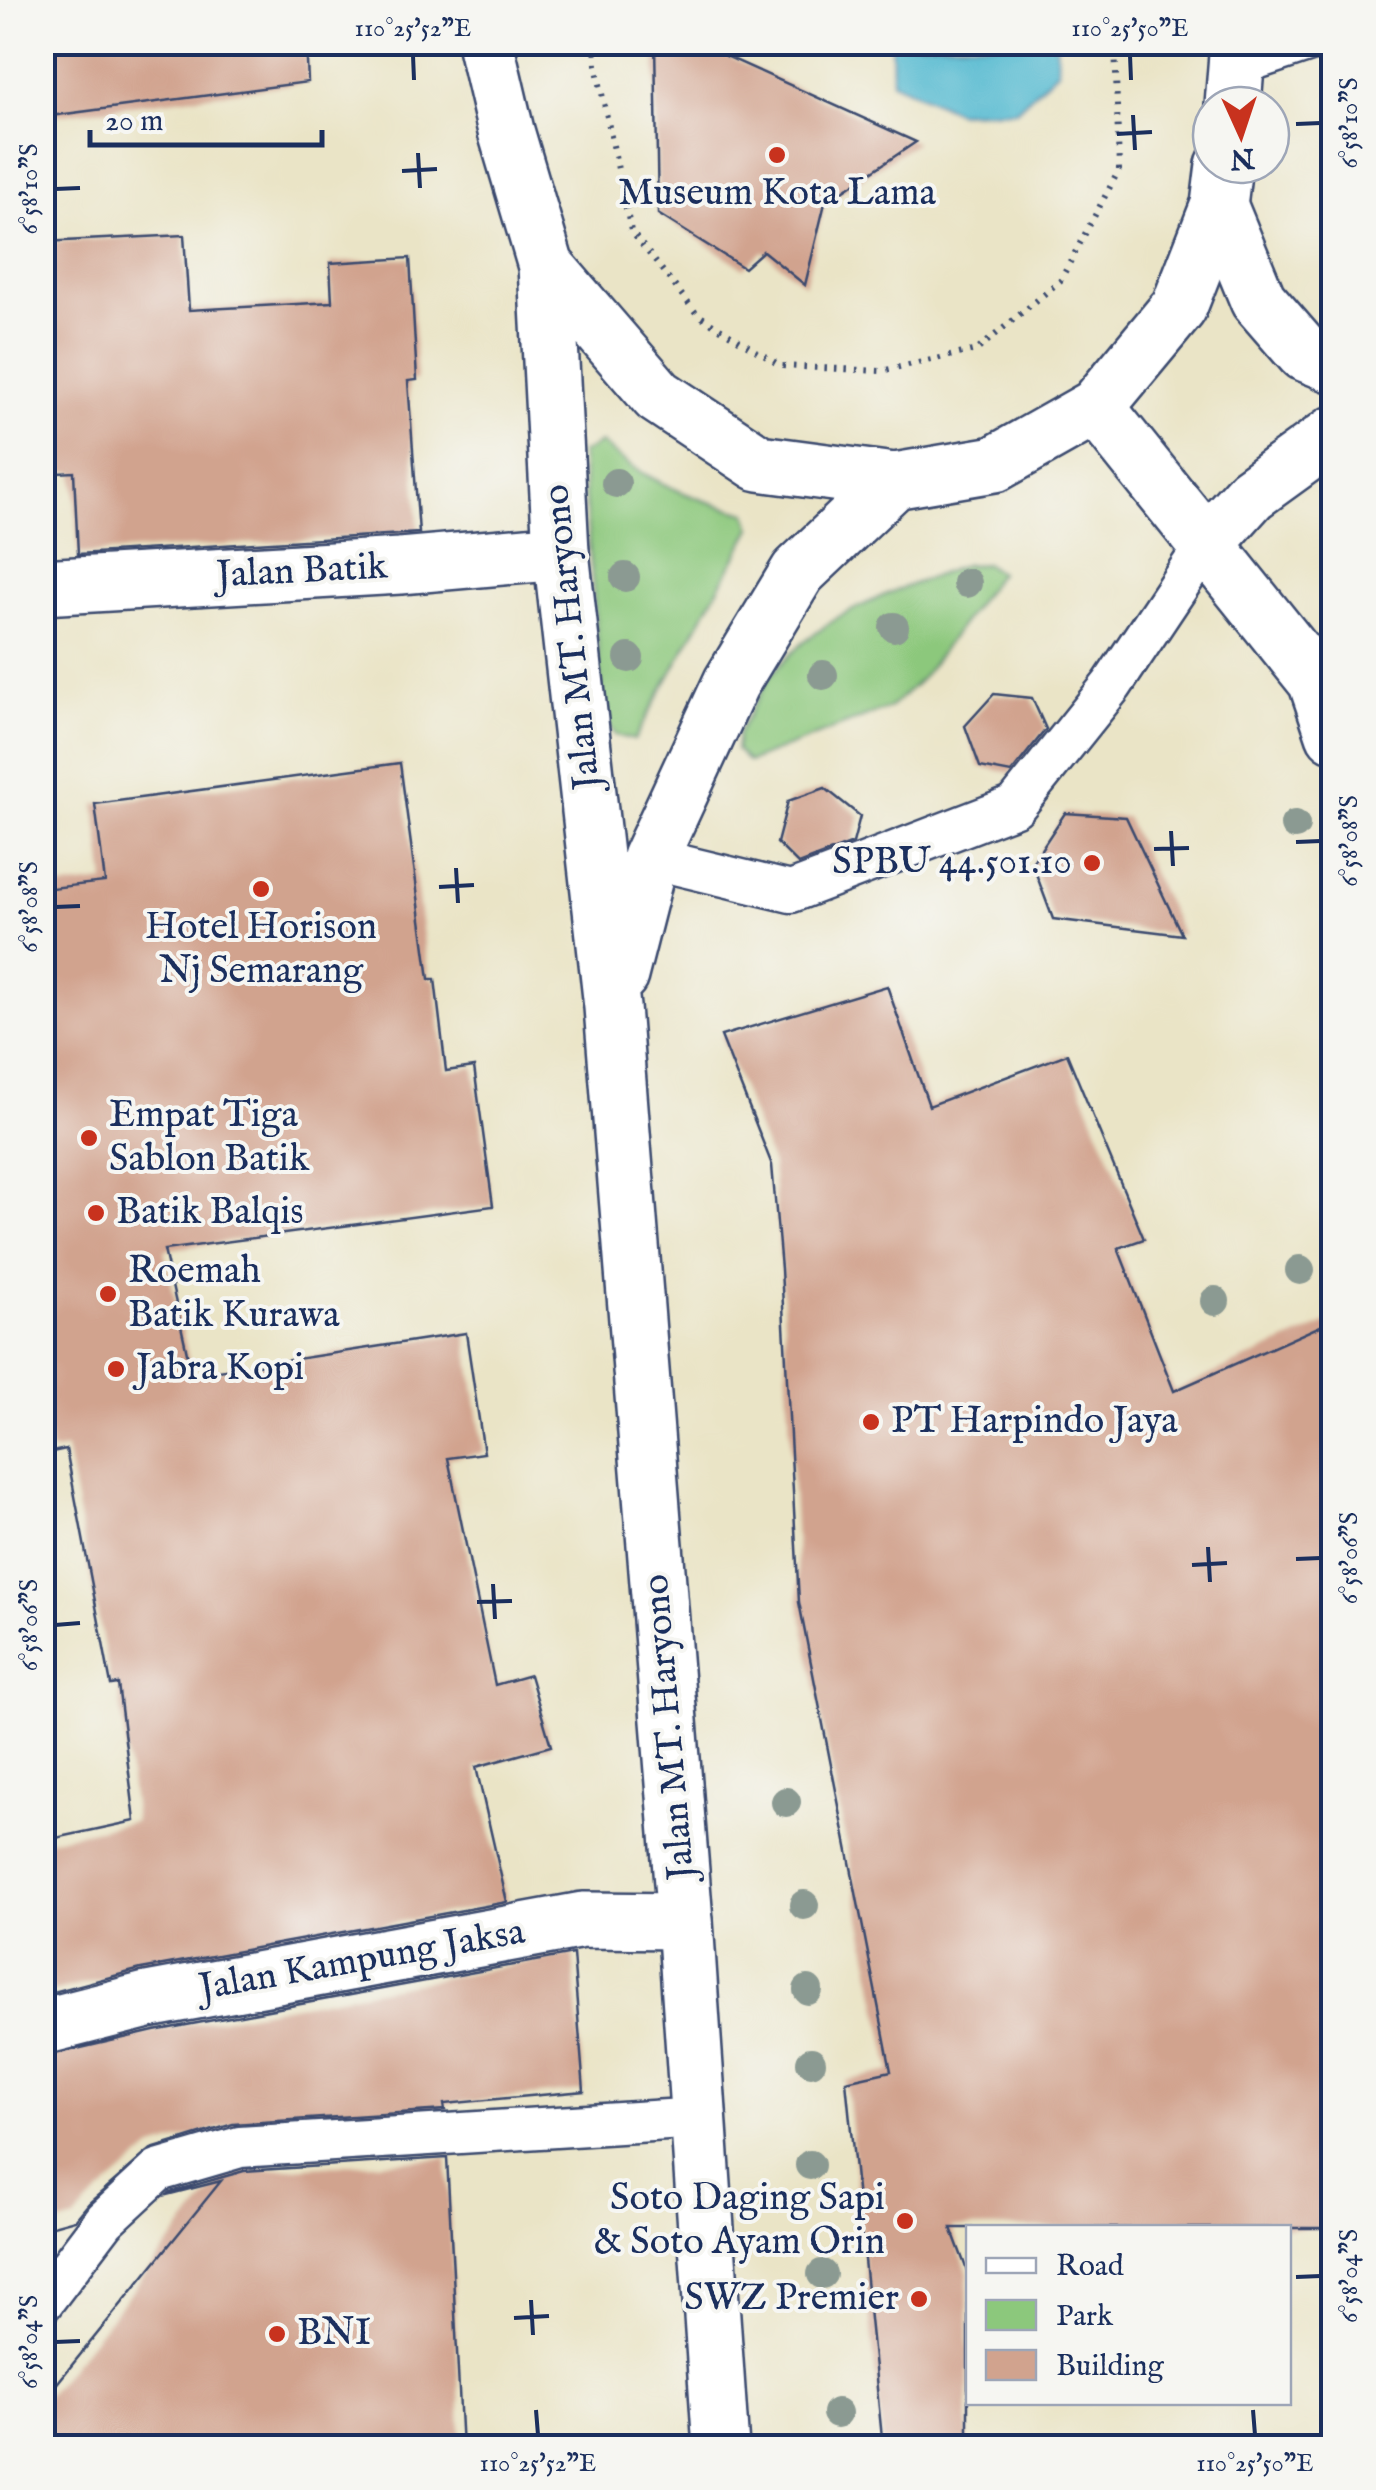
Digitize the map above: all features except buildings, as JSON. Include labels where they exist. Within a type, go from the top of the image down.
[{"type":"main road","points":[[485,42],[506,132],[546,266],[658,396],[758,463],[894,480],[995,464],[1096,407],[1179,307],[1222,185]]},
{"type":"main road","points":[[1222,185],[1258,300],[1304,353],[1334,365]]},
{"type":"main road","name":"Jalan MT. Haryono","points":[[546,266],[560,552],[612,1007],[700,2118],[720,2448]]},
{"type":"main road","points":[[1096,407],[1316,680],[1334,734]]},
{"type":"main road","points":[[1207,543],[1250,494],[1334,434]]},
{"type":"main road","name":"Jalan MT. Haryono","points":[[612,1007],[650,858],[731,683],[798,572],[894,480]]},
{"type":"main road","name":"Jalan Batik","points":[[42,587],[400,566],[560,552]]},
{"type":"main road","name":"Jalan Kampung Jaksa","points":[[42,2026],[147,2000],[583,1920],[685,1921]]},
{"type":"lane","points":[[1236,71],[1307,42]]},
{"type":"lane","points":[[650,858],[791,892],[1015,806],[1112,685],[1207,543]]},
{"type":"lane","points":[[42,2303],[105,2220],[158,2171],[207,2157],[240,2148],[700,2118]]},
{"type":"path","points":[[594,42],[632,231],[696,314],[780,366],[882,372],[977,350],[1060,281],[1119,170],[1115,42]]},
{"type":"green space","points":[[601,443],[634,468],[670,487],[747,513],[752,528],[634,740],[615,735],[604,717],[581,453]]},
{"type":"green space","points":[[986,564],[999,573],[922,678],[891,707],[748,762],[736,750],[738,734],[771,674],[803,642],[840,616],[889,593],[964,565]]},
{"type":"water","points":[[891,43],[1056,43],[1058,70],[1016,110],[958,112],[892,82]]},
{"type":"place","name":"Museum Kota Lama","points":[[777,155]]},
{"type":"place","name":"SPBU 44.501.10","points":[[1092,863]]},
{"type":"place","name":"Hotel Horison Nj Semarang","points":[[261,889]]},
{"type":"place","name":"Empat Tiga Sablon Batik","points":[[89,1138]]},
{"type":"place","name":"Batik Balqis","points":[[96,1213]]},
{"type":"place","name":"Roemah Batik Kurawa","points":[[108,1294]]},
{"type":"place","name":"Jabra Kopi","points":[[116,1369]]},
{"type":"place","name":"PT Harpindo Jaya","points":[[871,1422]]},
{"type":"place","name":"Soto Daging Sapi & Soto Ayam Orin","points":[[905,2221]]},
{"type":"place","name":"SWZ Premier","points":[[919,2299]]},
{"type":"place","name":"BNI","points":[[277,2334]]}]
